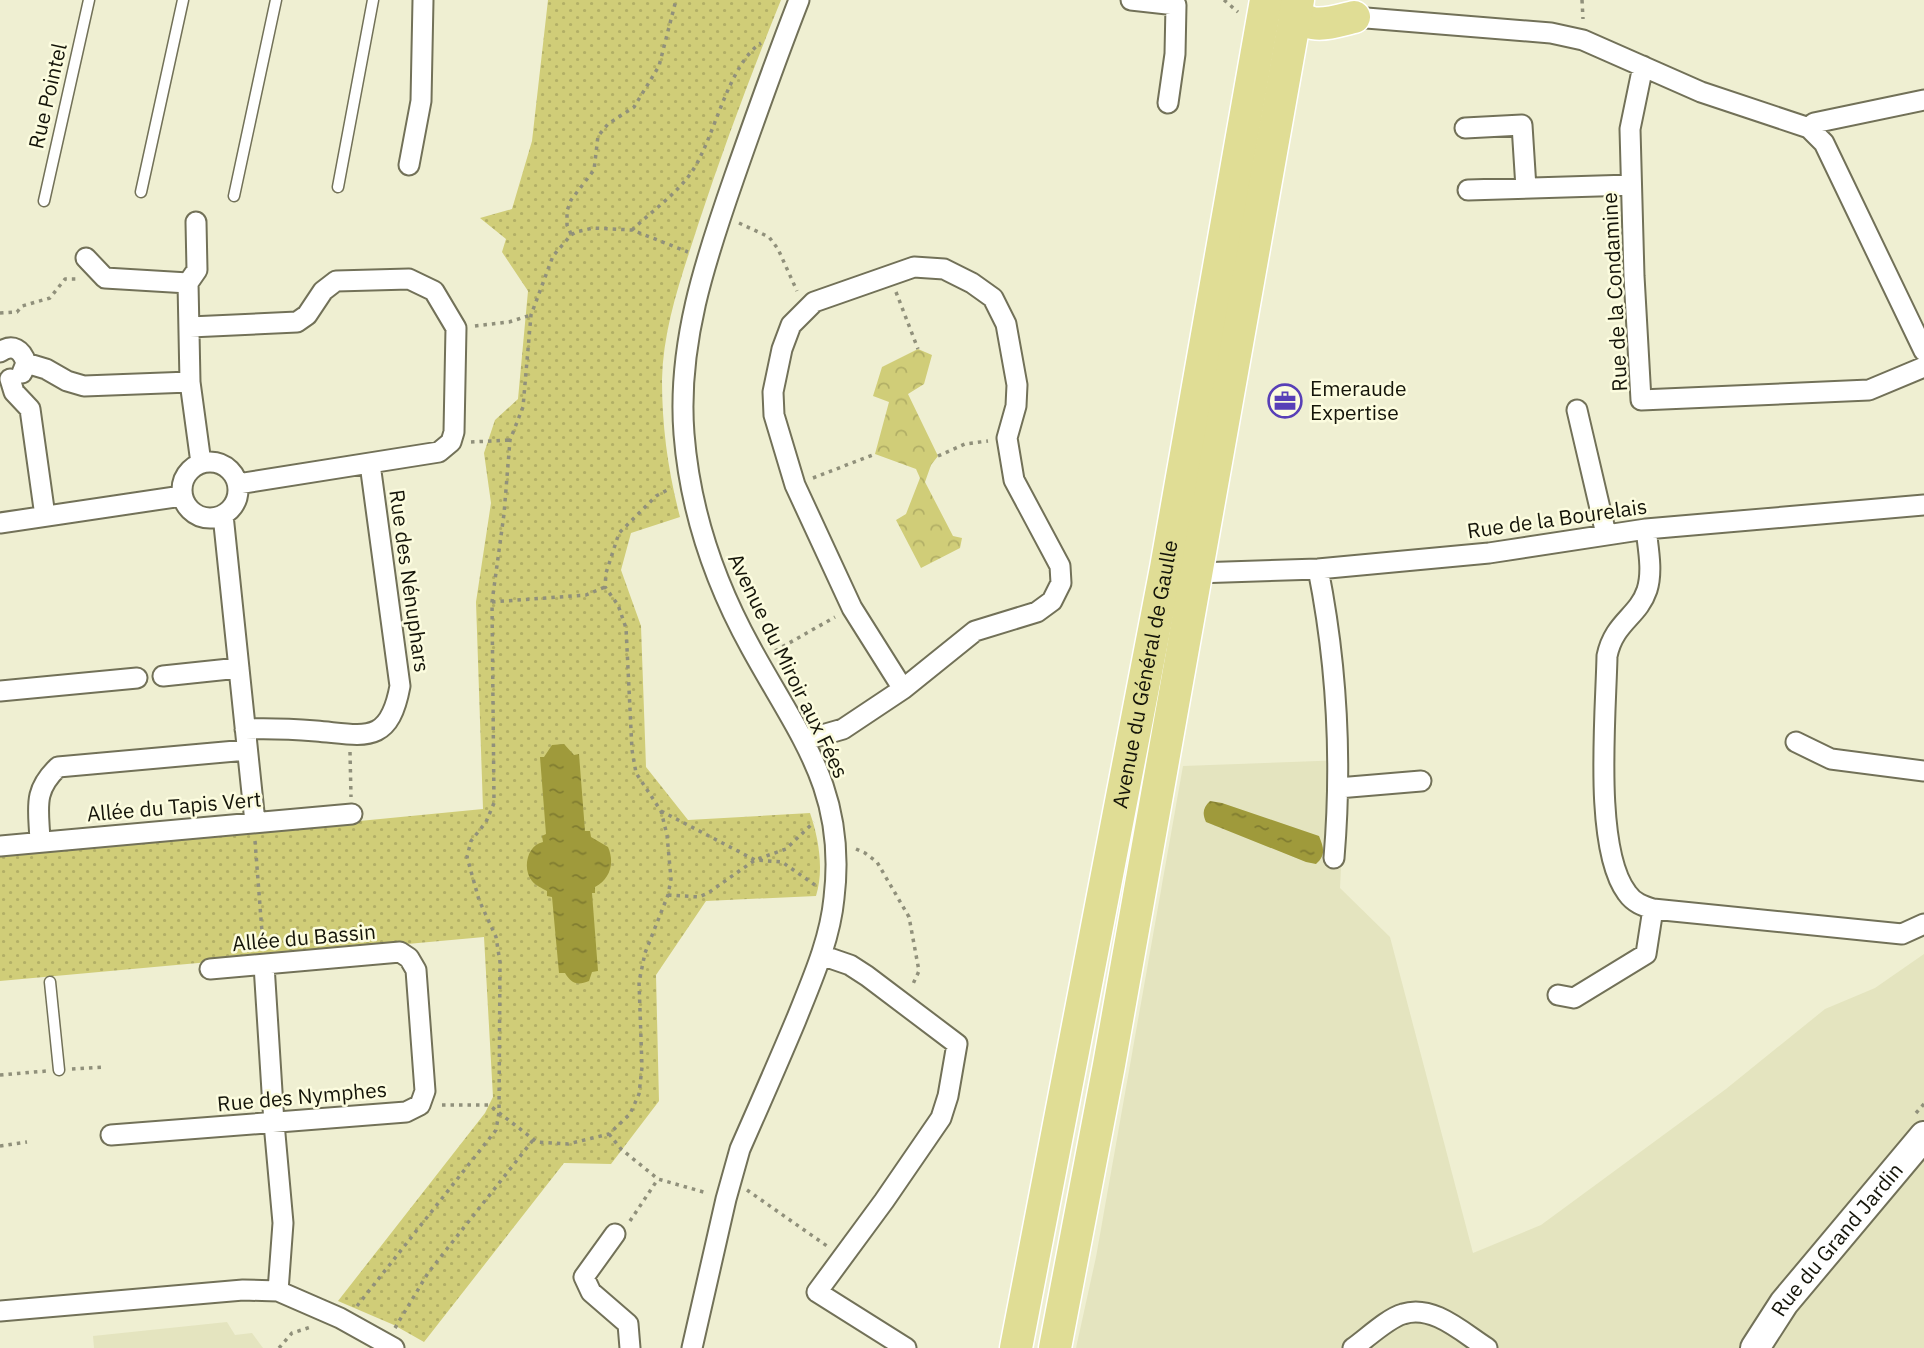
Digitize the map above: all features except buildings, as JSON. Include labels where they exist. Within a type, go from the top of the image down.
[{"type":"main road","name":"Avenue du Général de Gaulle","points":[[1016,1348],[1164,582],[1266,0]]},
{"type":"main road","points":[[1327,0],[1353,18]]},
{"type":"main road","name":"Avenue du Général de Gaulle","points":[[1055,1348],[1109,1065],[1294,4]]},
{"type":"main road","points":[[1294,4],[1307,22],[1322,24],[1353,18]]},
{"type":"street","points":[[409,165],[421,101],[423,0]]},
{"type":"street","name":"Avenue du Miroir aux Fées","points":[[692,1348],[740,1149],[778,1064],[821,955],[834,899],[835,847],[830,806],[821,775],[805,740],[758,661],[706,548],[689,479],[683,396],[690,321],[707,259],[799,0]]},
{"type":"street","points":[[1131,0],[1176,5],[1172,88],[1168,103]]},
{"type":"street","points":[[1353,18],[1551,33],[1583,40],[1701,92],[1809,128],[1824,143],[1924,351]]},
{"type":"street","name":"Rue de la Condamine","points":[[1643,65],[1630,129],[1641,400],[1869,390],[1924,367]]},
{"type":"street","points":[[1809,128],[1814,123],[1924,100]]},
{"type":"street","points":[[1465,128],[1522,125],[1526,188]]},
{"type":"street","points":[[1468,190],[1631,185]]},
{"type":"street","points":[[196,222],[197,270],[188,283],[190,382],[201,463]]},
{"type":"street","points":[[86,258],[105,278],[188,283]]},
{"type":"street","points":[[805,740],[843,729],[903,689],[975,631],[1037,612],[1052,601],[1061,583],[1060,566],[1014,480],[1007,438],[1016,406],[1017,385],[1006,324],[993,298],[972,282],[944,269],[914,267],[814,302],[804,309],[791,326],[782,349],[773,392],[774,415],[795,485],[852,608],[903,689]]},
{"type":"street","points":[[190,327],[297,322],[307,315],[323,291],[336,281],[409,279],[434,291],[456,328],[454,432],[451,442],[439,452],[238,484]]},
{"type":"street","points":[[0,352],[6,348],[16,348],[23,354],[26,363],[24,371],[18,377],[5,376]]},
{"type":"street","points":[[26,363],[85,386],[190,382]]},
{"type":"street","points":[[5,376],[14,392],[30,409],[45,516]]},
{"type":"street","points":[[1577,410],[1606,534]]},
{"type":"street","points":[[217,462],[230,470],[238,484],[238,496],[233,507],[223,515],[206,518],[191,511],[182,496],[183,482],[189,470],[201,463],[217,462]]},
{"type":"street","name":"Rue des Nénuphars","points":[[245,729],[278,728],[368,736],[388,722],[396,707],[400,687],[370,464]]},
{"type":"street","points":[[0,523],[182,496]]},
{"type":"street","name":"Rue de la Bourelais","points":[[1196,573],[1318,569],[1531,548],[1646,529],[1924,506]]},
{"type":"street","points":[[223,515],[255,822]]},
{"type":"street","points":[[1646,529],[1650,573],[1647,589],[1641,603],[1610,641],[1607,656],[1605,809],[1613,867],[1627,893],[1638,904],[1653,909],[1902,934],[1924,924]]},
{"type":"street","points":[[1318,569],[1329,626],[1336,709],[1338,788],[1334,858]]},
{"type":"street","points":[[163,676],[239,668]]},
{"type":"street","points":[[0,691],[137,678]]},
{"type":"street","points":[[1796,742],[1831,759],[1924,771]]},
{"type":"street","points":[[40,842],[39,796],[44,781],[58,767],[247,750]]},
{"type":"street","points":[[1338,788],[1421,781]]},
{"type":"street","name":"Allée du Tapis Vert","points":[[0,846],[352,814]]},
{"type":"street","points":[[1558,995],[1574,998],[1646,954],[1653,909]]},
{"type":"street","name":"Allée du Bassin","points":[[211,969],[400,952],[409,958],[416,970],[425,1091],[420,1105]]},
{"type":"street","points":[[821,955],[850,965],[957,1044],[948,1096],[941,1118],[817,1292],[906,1348]]},
{"type":"street","points":[[264,965],[283,1223],[278,1291]]},
{"type":"street","name":"Rue des Nymphes","points":[[111,1136],[406,1112],[420,1105]]},
{"type":"street","name":"Rue du Grand Jardin","points":[[1755,1348],[1784,1303],[1924,1136]]},
{"type":"street","points":[[615,1234],[584,1277],[591,1292],[628,1324],[630,1348]]},
{"type":"street","points":[[0,1311],[243,1290],[278,1291],[342,1320],[390,1346]]},
{"type":"street","points":[[1353,1348],[1401,1314],[1421,1311],[1443,1319],[1487,1348]]},
{"type":"lane","name":"Rue Pointel","points":[[44,201],[89,0]]},
{"type":"lane","points":[[141,192],[183,0]]},
{"type":"lane","points":[[234,196],[275,0]]},
{"type":"lane","points":[[338,187],[373,0]]},
{"type":"lane","points":[[50,982],[59,1070]]},
{"type":"path","points":[[571,235],[567,225],[567,211],[571,200],[594,170],[597,136],[608,124],[634,107],[659,66],[676,0]]},
{"type":"path","points":[[632,230],[682,185],[695,167],[725,99],[752,49],[789,24]]},
{"type":"path","points":[[722,214],[769,237],[778,249],[804,309]]},
{"type":"path","points":[[279,1348],[292,1333],[342,1320],[496,1130],[499,1112],[500,962],[496,937],[479,900],[467,857],[471,841],[486,822],[494,803],[492,602],[504,514],[510,440],[523,407],[531,315],[554,256],[571,235],[593,228],[632,230],[707,259]]},
{"type":"path","points":[[889,274],[918,349]]},
{"type":"path","points":[[0,313],[17,312],[22,306],[50,298],[65,279],[105,278]]},
{"type":"path","points":[[456,328],[509,322],[531,315]]},
{"type":"path","points":[[937,456],[965,443],[1007,438]]},
{"type":"path","points":[[451,442],[510,440]]},
{"type":"path","points":[[795,485],[875,454]]},
{"type":"path","points":[[420,1105],[489,1105],[534,1140],[568,1144],[609,1134],[630,1114],[639,1094],[642,1067],[639,982],[645,954],[668,895],[671,878],[661,811],[636,773],[632,750],[626,628],[618,605],[606,587],[606,573],[619,533],[656,496],[689,479]]},
{"type":"path","points":[[492,602],[586,595],[606,587]]},
{"type":"path","points":[[758,661],[852,608]]},
{"type":"path","points":[[350,736],[352,814]]},
{"type":"path","points":[[668,895],[699,897],[755,860],[786,849],[830,806]]},
{"type":"path","points":[[661,811],[755,860],[782,862],[834,899]]},
{"type":"path","points":[[255,822],[264,965]]},
{"type":"path","points":[[835,847],[847,846],[865,853],[877,862],[909,917],[919,971],[904,1004]]},
{"type":"path","points":[[609,1134],[621,1149],[658,1179],[726,1199]]},
{"type":"path","points":[[390,1346],[428,1273],[534,1140]]},
{"type":"path","points":[[0,1146],[27,1143]]},
{"type":"path","points":[[731,1178],[843,1258]]},
{"type":"path","points":[[615,1234],[621,1236],[658,1179]]},
{"type":"shaded area","points":[[1346,760],[1340,888],[1390,937],[1473,1253],[1541,1225],[1726,1089],[1825,1009],[1875,988],[1924,954],[1924,1348],[1076,1348],[1096,1257],[1183,766]]},
{"type":"shaded area","points":[[227,1322],[235,1335],[252,1333],[263,1348],[94,1348],[93,1336]]},
{"type":"green space","points":[[548,0],[781,0],[717,168],[674,301],[666,340],[662,380],[663,415],[669,466],[680,517],[631,533],[621,570],[641,626],[646,767],[688,820],[810,813],[818,844],[820,876],[816,896],[706,901],[656,975],[659,1101],[611,1164],[564,1163],[424,1342],[394,1325],[338,1301],[485,1113],[493,1097],[484,937],[0,981],[0,856],[483,809],[476,602],[491,503],[484,453],[495,420],[518,399],[528,291],[502,252],[506,239],[480,218],[512,209],[532,141]]},
{"type":"green space","points":[[918,349],[932,355],[924,384],[908,394],[938,456],[931,465],[925,482],[953,536],[962,538],[960,548],[921,568],[896,520],[906,514],[920,478],[916,469],[875,454],[889,402],[873,396],[882,367]]},
{"type":"water","points":[[564,744],[574,755],[579,754],[585,831],[590,831],[591,837],[608,847],[611,859],[608,875],[595,887],[595,893],[592,893],[598,971],[592,972],[589,981],[581,983],[572,981],[565,973],[559,973],[552,897],[547,896],[547,891],[534,883],[527,870],[530,852],[543,842],[542,836],[546,834],[540,757],[544,757],[552,745]]},
{"type":"water","points":[[1210,801],[1319,836],[1323,854],[1316,864],[1306,862],[1206,822],[1204,811]]},
{"type":"place","name":"Emeraude Expertise","points":[[1285,401]]}]
